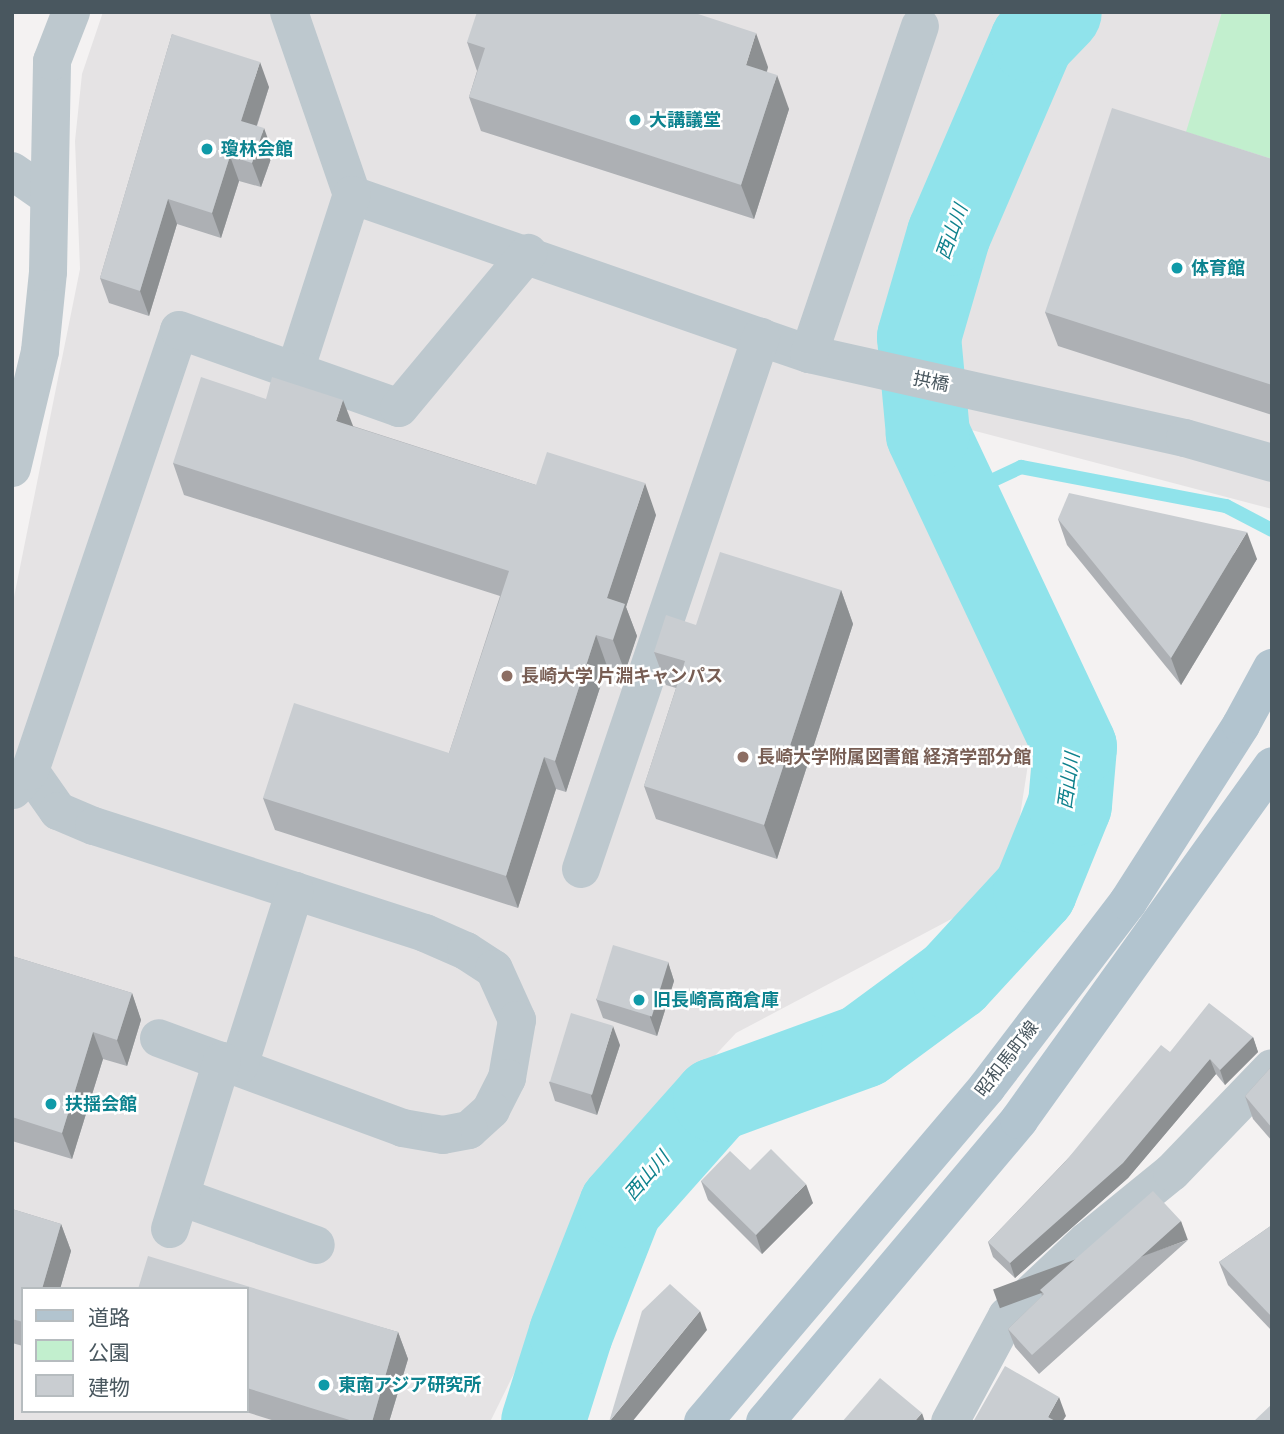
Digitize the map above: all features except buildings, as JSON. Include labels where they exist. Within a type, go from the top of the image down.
[{"type":"main road","name":"昭和馬町線","points":[[703,1422],[987,1087],[1128,902],[1241,725],[1272,668]]},
{"type":"main road","points":[[765,1422],[1019,1120],[1272,766]]},
{"type":"street","points":[[289,12],[352,195],[295,371]]},
{"type":"street","points":[[12,468],[40,351],[52,61],[69,16]]},
{"type":"street","points":[[809,354],[920,26]]},
{"type":"street","points":[[12,171],[48,196]]},
{"type":"street","name":"拱橋","points":[[352,195],[528,253],[809,354],[868,370],[1185,438],[1272,463]]},
{"type":"street","points":[[159,1038],[403,1128],[443,1135],[469,1130],[491,1110],[508,1078],[517,1020],[494,969],[425,933],[58,811],[21,781],[179,330],[399,408],[528,253]]},
{"type":"street","points":[[581,869],[761,337]]},
{"type":"street","points":[[295,891],[176,1213],[316,1245]]},
{"type":"street","points":[[950,1422],[1007,1316],[1087,1241],[1172,1172],[1272,1068]]},
{"type":"shaded area","name":"長崎大学 片淵キャンパス","points":[[103,12],[1272,12],[1272,509],[892,409],[1031,745],[1013,861],[978,905],[736,1033],[621,1156],[490,1422],[12,1422],[12,607],[80,269],[75,141],[82,74]]},
{"type":"green space","points":[[1222,12],[1272,12],[1272,159],[1186,132]]},
{"type":"water","points":[[1044,12],[1092,12],[1073,29]]},
{"type":"waterway","name":"西山川","points":[[543,1422],[571,1333],[621,1206],[715,1100],[863,1046],[954,979],[1035,891],[1070,805],[1075,747],[928,434],[919,337],[949,234],[1032,41],[1060,12]]},
{"type":"waterway","points":[[957,497],[1021,467],[1226,506],[1272,530]]},
{"type":"place","name":"大講議堂","points":[[635,120]]},
{"type":"place","name":"瓊林会館","points":[[207,149]]},
{"type":"place","name":"体育館","points":[[1177,268]]},
{"type":"place","name":"長崎大学 片淵キャンパス","points":[[507,676]]},
{"type":"place","name":"長崎大学附属図書館 経済学部分館","points":[[743,757]]},
{"type":"place","name":"旧長崎高商倉庫","points":[[639,1000]]},
{"type":"place","name":"扶揺会館","points":[[51,1104]]},
{"type":"place","name":"東南アジア研究所","points":[[324,1385]]}]
